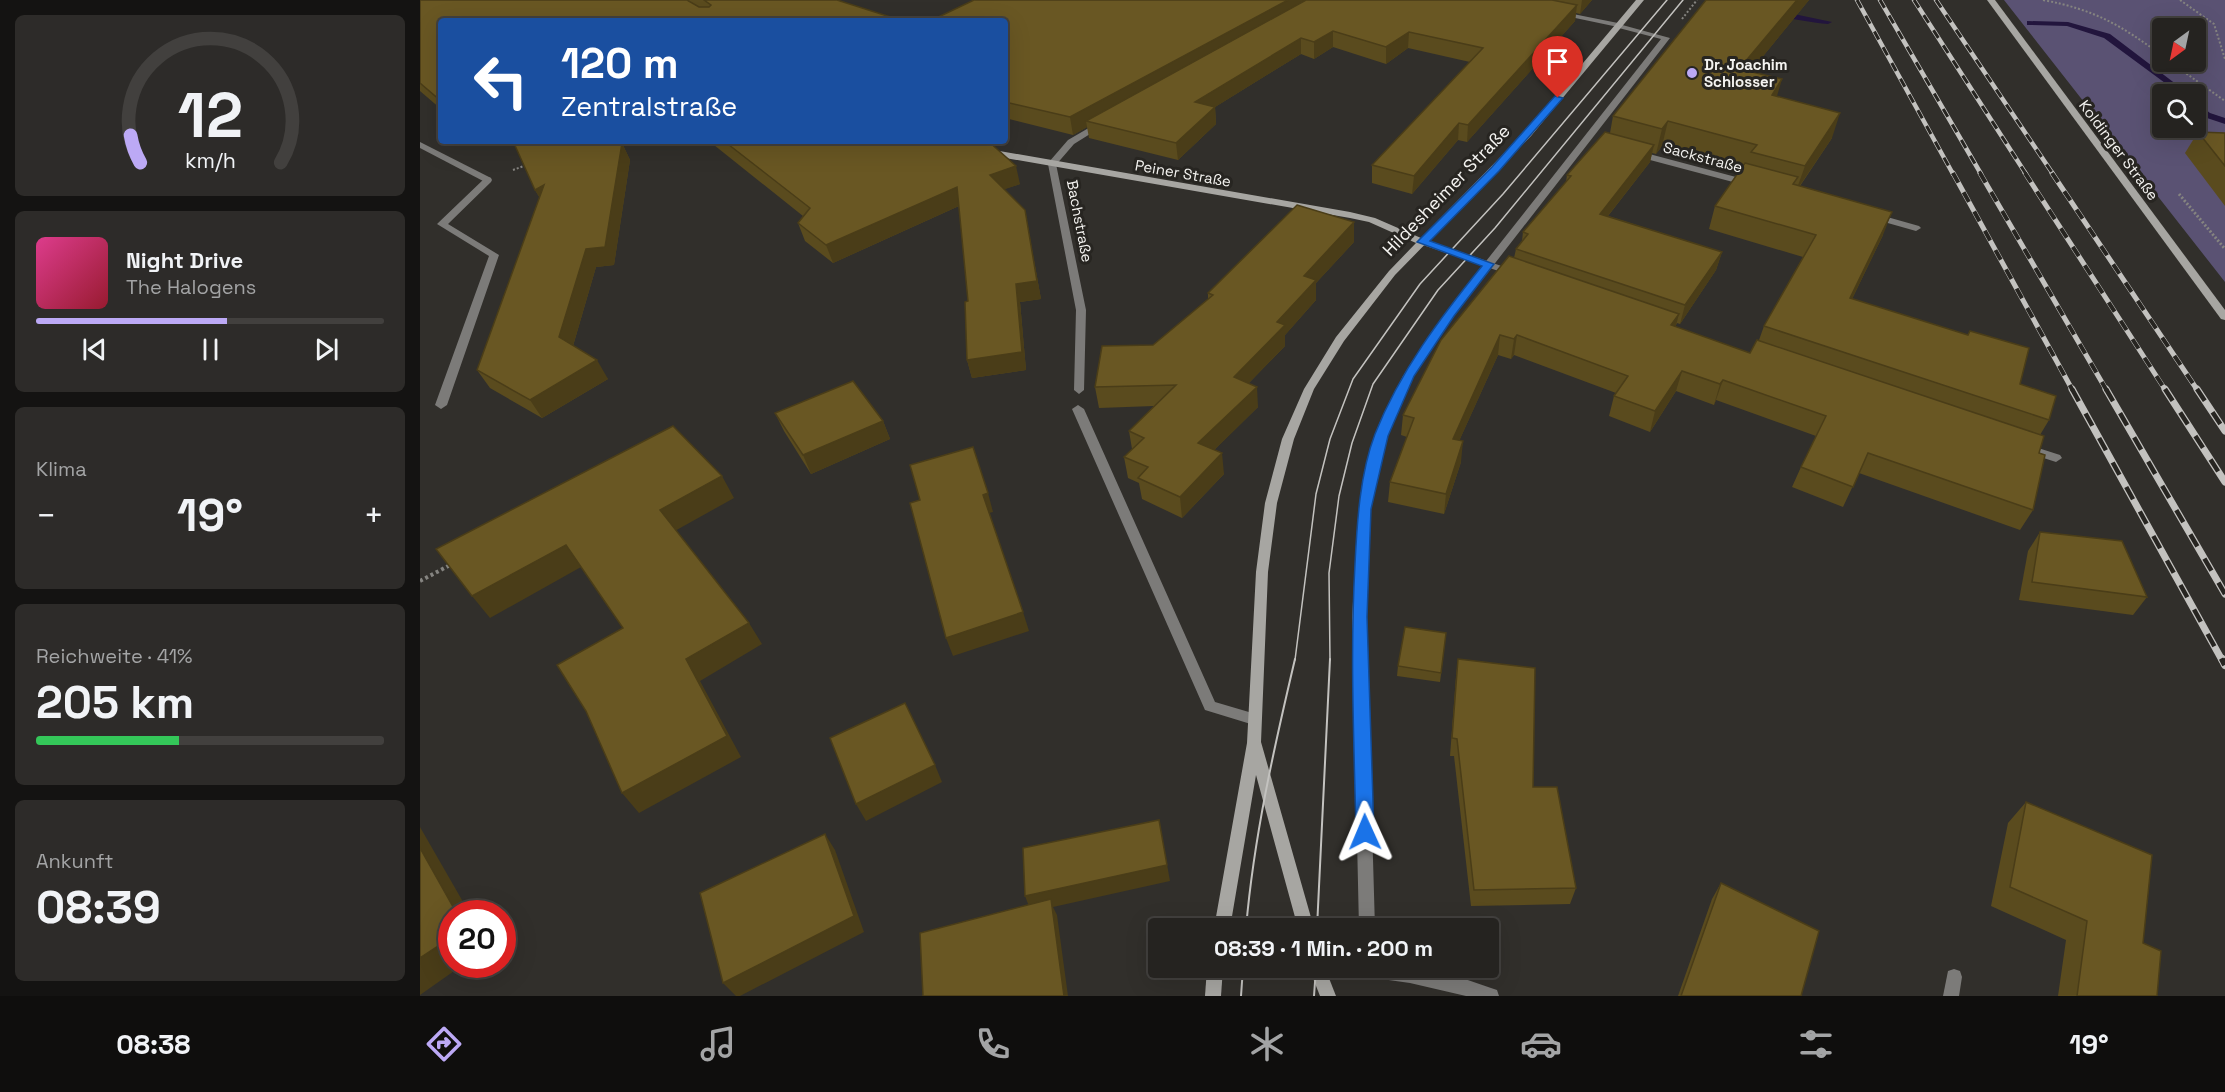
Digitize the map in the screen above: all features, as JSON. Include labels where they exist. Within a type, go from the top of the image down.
[{"type":"street","name":"Hildesheimer Straße","points":[[1224,918],[1254,742],[1262,572],[1271,503],[1288,439],[1309,389],[1340,339],[1392,273],[1528,134],[1640,0]]},
{"type":"street","name":"Koldinger Straße","points":[[1991,0],[2225,316]]},
{"type":"street","points":[[1367,918],[1359,617],[1365,509],[1381,436],[1408,376],[1450,314],[1489,264],[1593,142],[1666,38],[1618,25],[1552,12]]},
{"type":"street","name":"Bachstraße","points":[[1079,390],[1080,310],[1052,164],[1071,142],[1111,120]]},
{"type":"street","points":[[420,146],[488,180],[442,224],[494,255],[441,405]]},
{"type":"street","name":"Peiner Straße","points":[[976,149],[1350,215],[1372,220],[1423,242]]},
{"type":"street","name":"Sackstraße","points":[[1633,153],[1758,186]]},
{"type":"street","points":[[1860,213],[1917,228]]},
{"type":"street","points":[[1423,242],[1523,276]]},
{"type":"street","points":[[1078,409],[1210,706],[1254,719]]},
{"type":"street","points":[[2011,443],[2056,458]]},
{"type":"street","name":"Hildesheimer Straße","points":[[1254,742],[1303,918]]},
{"type":"street","points":[[1213,996],[1214,978]]},
{"type":"street","points":[[1321,978],[1328,996]]},
{"type":"street","points":[[1434,978],[1460,984],[1491,996]]},
{"type":"street","points":[[1951,996],[1954,978]]},
{"type":"path","points":[[2043,0],[2075,6],[2118,24],[2152,48]]},
{"type":"path","points":[[2180,0],[2214,24],[2223,46],[2225,60]]},
{"type":"path","points":[[2184,72],[2225,101]]},
{"type":"path","points":[[488,180],[532,163]]},
{"type":"path","points":[[2179,194],[2225,249]]},
{"type":"path","points":[[420,581],[461,559]]},
{"type":"shaded area","points":[[2004,0],[2225,0],[2225,282]]},
{"type":"building","points":[[420,0],[687,0],[699,7],[709,7],[711,5],[704,0],[837,0],[894,18],[438,18],[438,98],[420,83]]},
{"type":"building","points":[[974,0],[1288,0],[1070,117],[1008,103],[1008,18],[936,18]]},
{"type":"building","points":[[1306,0],[1552,0],[1577,5],[1468,125],[1459,123],[1414,176],[1372,165],[1483,48],[1409,32],[1386,47],[1333,31],[1314,42],[1301,38],[1195,102],[1215,107],[1176,143],[1086,121]]},
{"type":"building","points":[[1706,0],[1797,0],[1739,69],[1782,79],[1772,95],[1840,113],[1805,166],[1751,152],[1757,145],[1668,121],[1662,129],[1613,116]]},
{"type":"building","points":[[1605,132],[1654,145],[1600,214],[1722,252],[1685,305],[1516,249],[1528,234],[1523,232],[1571,176],[1567,175]]},
{"type":"building","points":[[2206,132],[2225,133],[2225,166],[2203,138],[2206,138]]},
{"type":"building","points":[[514,144],[622,144],[605,247],[586,249],[559,337],[597,360],[530,400],[477,370],[544,185],[535,190]]},
{"type":"building","points":[[728,144],[991,144],[1016,166],[990,175],[1025,210],[1037,281],[1016,284],[1022,352],[967,360],[965,302],[968,301],[957,187],[826,245],[798,223],[810,208]]},
{"type":"building","points":[[1745,163],[1798,177],[1793,184],[1892,212],[1850,298],[1968,335],[1970,331],[2029,348],[2020,384],[2056,396],[2049,420],[1764,326],[1816,235],[1715,206]]},
{"type":"building","points":[[1297,205],[1354,222],[1304,276],[1316,280],[1277,322],[1285,325],[1234,377],[1257,387],[1198,443],[1222,453],[1180,497],[1138,478],[1148,467],[1124,457],[1144,438],[1129,431],[1176,385],[1095,387],[1102,346],[1153,345],[1213,295],[1208,293]]},
{"type":"building","points":[[1509,256],[1679,314],[1671,325],[1750,353],[1757,340],[2044,436],[2039,453],[2045,455],[2033,510],[1868,453],[1853,487],[1801,467],[1826,416],[1723,380],[1720,384],[1682,371],[1655,411],[1614,396],[1628,376],[1517,335],[1514,339],[1500,335],[1453,439],[1463,441],[1446,494],[1390,482],[1414,418],[1403,415],[1441,340]]},
{"type":"building","points":[[853,381],[883,421],[803,455],[775,413]]},
{"type":"building","points":[[673,426],[722,476],[660,510],[749,623],[686,659],[727,736],[622,793],[586,711],[557,665],[623,628],[566,545],[472,596],[436,549]]},
{"type":"building","points":[[973,447],[988,493],[983,495],[1023,612],[946,638],[910,503],[920,500],[910,465]]},
{"type":"building","points":[[2040,532],[2122,541],[2147,597],[2032,582]]},
{"type":"building","points":[[1405,627],[1446,633],[1441,673],[1398,666]]},
{"type":"building","points":[[1458,659],[1535,668],[1533,787],[1557,787],[1576,888],[1474,890],[1457,739],[1452,738]]},
{"type":"building","points":[[905,703],[935,765],[856,804],[830,738]]},
{"type":"building","points":[[2026,802],[2152,855],[2143,943],[2161,951],[2157,996],[2077,996],[2087,921],[2010,887]]},
{"type":"building","points":[[1159,820],[1167,865],[1025,896],[1023,848]]},
{"type":"building","points":[[825,834],[854,916],[723,983],[700,893]]},
{"type":"building","points":[[420,848],[449,900],[438,900],[438,946],[420,958]]},
{"type":"building","points":[[1721,883],[1819,931],[1801,996],[1681,996]]},
{"type":"building","points":[[1051,899],[1064,996],[923,996],[920,933]]},
{"type":"waterway","points":[[1747,0],[1786,14],[1828,22]]},
{"type":"waterway","points":[[2030,23],[2068,24],[2107,36],[2172,84]]},
{"type":"waterway","points":[[2206,114],[2225,121]]},
{"type":"tram line","points":[[1295,660],[1316,494],[1330,439],[1353,379],[1420,284],[1503,194],[1667,0]]},
{"type":"tram line","points":[[1330,659],[1329,573],[1339,496],[1352,443],[1373,384],[1438,290],[1495,228],[1683,0]]},
{"type":"tram line","points":[[1247,918],[1259,826],[1295,659]]},
{"type":"tram line","points":[[1317,918],[1330,659]]},
{"type":"tram line","points":[[1241,996],[1242,978]]},
{"type":"tram line","points":[[1314,996],[1315,978]]},
{"type":"railway","points":[[1857,0],[1953,174]]},
{"type":"railway","points":[[1880,0],[1981,174]]},
{"type":"railway","points":[[1914,0],[2026,174]]},
{"type":"railway","points":[[1936,0],[2053,174]]},
{"type":"railway","points":[[1953,173],[2073,391]]},
{"type":"railway","points":[[1980,173],[2107,391]]},
{"type":"railway","points":[[2025,173],[2166,391]]},
{"type":"railway","points":[[2052,173],[2198,391]]},
{"type":"railway","points":[[2072,389],[2222,660]]},
{"type":"railway","points":[[2106,389],[2225,594]]},
{"type":"railway","points":[[2165,389],[2225,482]]},
{"type":"railway","points":[[2197,389],[2225,431]]},
{"type":"railway","points":[[2222,659],[2225,665]]},
{"type":"place","name":"Dr. Joachim Schlosser","points":[[1692,73]]},
{"type":"route","points":[[1365,832],[1359,617],[1365,509],[1381,436],[1408,376],[1450,314],[1489,264],[1423,242],[1496,169],[1558,98]]}]
